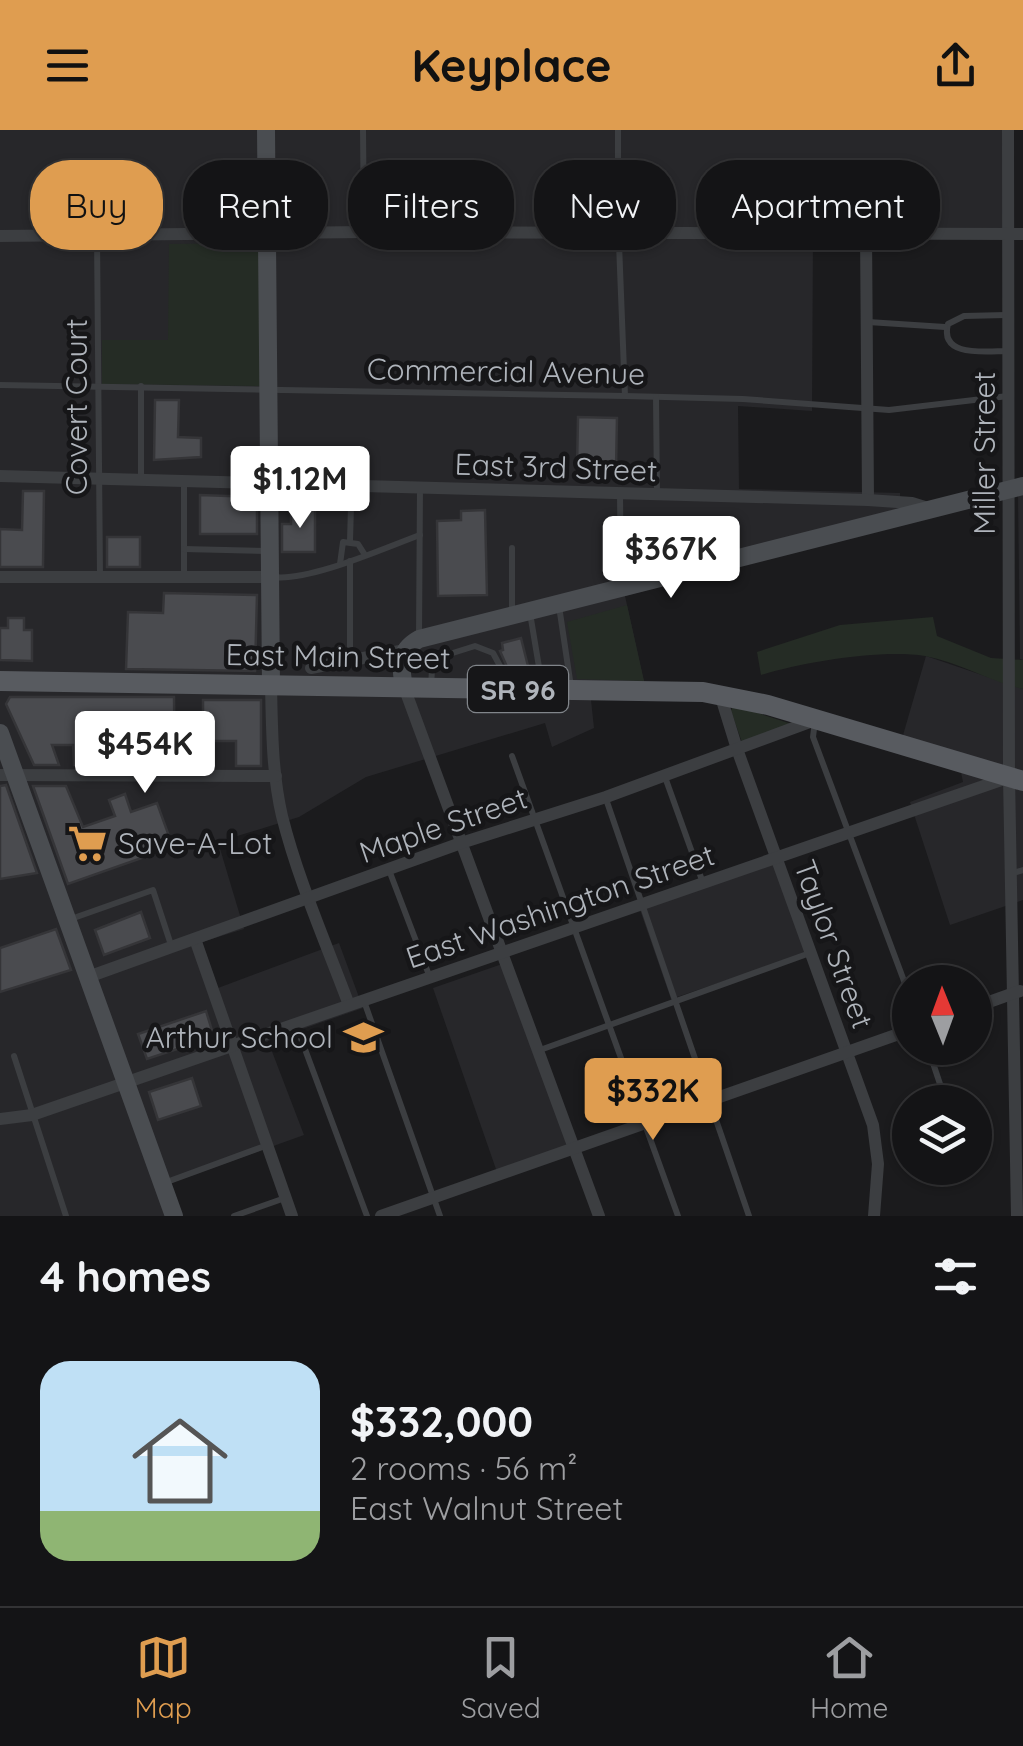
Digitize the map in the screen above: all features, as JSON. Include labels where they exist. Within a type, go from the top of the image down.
[{"type":"main road","points":[[266,130],[266,160]]},
{"type":"main road","points":[[266,250],[271,685]]},
{"type":"main road","points":[[404,687],[400,659],[412,645],[1016,488]]},
{"type":"main road","name":"East Main Street","points":[[0,681],[673,690],[720,694],[1016,779]]},
{"type":"main road","points":[[0,732],[7,774],[67,920],[174,1216]]},
{"type":"street","name":"Miller Street","points":[[1008,130],[1017,234],[1009,396],[1016,488],[1016,1214]]},
{"type":"street","points":[[940,233],[1017,234]]},
{"type":"street","points":[[0,236],[30,236]]},
{"type":"street","points":[[866,250],[868,500]]},
{"type":"street","name":"East 3rd Street","points":[[0,476],[868,500],[912,503],[930,509]]},
{"type":"street","points":[[0,577],[269,576]]},
{"type":"street","points":[[311,668],[412,645]]},
{"type":"street","points":[[271,685],[282,815],[350,1005]]},
{"type":"street","points":[[404,687],[599,1216]]},
{"type":"street","name":"Taylor Street","points":[[720,694],[736,750],[812,952],[876,1142],[874,1216]]},
{"type":"street","name":"Maple Street","points":[[88,977],[461,843],[606,798],[815,720]]},
{"type":"street","points":[[7,774],[276,776]]},
{"type":"street","name":"East Washington Street","points":[[0,1119],[32,1115],[848,833],[1016,779]]},
{"type":"street","points":[[195,940],[292,1216]]},
{"type":"street","points":[[992,1001],[1019,992]]},
{"type":"street","points":[[381,1216],[892,1036]]},
{"type":"lane","points":[[362,130],[363,160]]},
{"type":"lane","points":[[618,130],[619,160]]},
{"type":"lane","name":"Covert Court","points":[[98,250],[100,578]]},
{"type":"lane","points":[[621,250],[625,396]]},
{"type":"lane","points":[[867,322],[946,326],[964,316],[1010,315]]},
{"type":"lane","points":[[946,326],[950,343],[960,350],[1010,351]]},
{"type":"lane","name":"Commercial Avenue","points":[[0,384],[625,396],[868,410],[902,410],[1009,396]]},
{"type":"lane","points":[[141,386],[141,480]]},
{"type":"lane","points":[[656,397],[657,495]]},
{"type":"lane","points":[[184,481],[184,577]]},
{"type":"lane","points":[[342,485],[343,496],[352,506],[350,541]]},
{"type":"lane","points":[[412,645],[420,488]]},
{"type":"lane","points":[[620,495],[621,589]]},
{"type":"lane","points":[[269,576],[284,579],[340,564],[420,535]]},
{"type":"lane","points":[[340,564],[340,544],[350,541],[360,546],[365,555]]},
{"type":"lane","points":[[512,548],[521,614],[542,689]]},
{"type":"lane","points":[[184,549],[268,550]]},
{"type":"lane","points":[[350,560],[350,658]]},
{"type":"lane","points":[[559,604],[571,689]]},
{"type":"lane","points":[[431,687],[432,670],[440,657],[475,646],[488,649],[498,661],[502,688]]},
{"type":"lane","points":[[815,720],[813,737],[898,965]]},
{"type":"lane","points":[[512,756],[678,1216]]},
{"type":"lane","points":[[664,776],[704,883]]},
{"type":"lane","points":[[606,798],[749,1216]]},
{"type":"lane","points":[[388,869],[430,977]]},
{"type":"lane","points":[[67,920],[153,890],[172,948]]},
{"type":"lane","points":[[539,1050],[812,952]]},
{"type":"lane","points":[[364,1000],[440,1216]]},
{"type":"lane","points":[[296,1023],[367,1216]]},
{"type":"lane","points":[[14,1056],[66,1216]]},
{"type":"lane","points":[[163,1183],[266,1146]]},
{"type":"lane","points":[[234,1216],[286,1198]]},
{"type":"shaded area","points":[[0,130],[1006,130],[1005,239],[940,238],[940,160],[696,160],[696,250],[813,250],[812,411],[738,406],[739,489],[900,493],[900,523],[625,596],[648,700],[591,700],[594,728],[552,747],[545,723],[366,777],[299,817],[218,842],[244,929],[202,942],[218,988],[339,943],[363,1008],[268,1041],[304,1135],[171,1183],[183,1216],[0,1216]],"holes":[[[102,340],[169,340],[102,384]]]},
{"type":"shaded area","points":[[169,244],[183,244],[183,250],[261,250],[260,386],[102,384],[102,340],[168,340]]},
{"type":"shaded area","points":[[1023,493],[1023,660],[1018,494]]},
{"type":"shaded area","points":[[627,605],[644,681],[577,679],[567,622]]},
{"type":"shaded area","points":[[933,617],[937,636],[991,658],[1023,660],[1023,689],[938,659],[907,654],[843,658],[761,675],[757,652],[840,625]]},
{"type":"shaded area","points":[[926,656],[1023,689],[1023,900],[950,925],[910,802],[963,782],[958,758],[901,742]]},
{"type":"shaded area","points":[[733,705],[801,727],[744,748],[731,711]]},
{"type":"shaded area","points":[[778,859],[810,952],[671,999],[639,907]]},
{"type":"shaded area","points":[[505,963],[568,1148],[497,1172],[433,988]]},
{"type":"building","points":[[155,400],[179,400],[178,437],[201,438],[201,457],[154,460]]},
{"type":"building","points":[[578,417],[617,418],[616,469],[577,468]]},
{"type":"building","points":[[23,491],[44,491],[43,567],[0,567],[0,529],[22,530]]},
{"type":"building","points":[[200,495],[257,497],[257,534],[200,534]]},
{"type":"building","points":[[291,506],[315,506],[315,552],[282,552],[282,524],[291,524]]},
{"type":"building","points":[[485,510],[487,595],[438,596],[437,521],[461,520],[461,511]]},
{"type":"building","points":[[107,537],[140,537],[140,567],[107,567]]},
{"type":"building","points":[[164,593],[257,595],[255,671],[126,669],[128,612],[163,613]]},
{"type":"building","points":[[8,618],[24,618],[24,630],[32,630],[32,661],[0,660],[0,628],[8,628]]},
{"type":"building","points":[[521,638],[528,666],[508,669],[500,651],[502,643]]},
{"type":"building","points":[[10,697],[174,697],[175,766],[150,766],[149,757],[114,757],[114,765],[74,765],[73,745],[52,745],[59,765],[34,765],[6,704]]},
{"type":"building","points":[[203,700],[261,700],[261,766],[236,766],[236,741],[203,741]]},
{"type":"building","points":[[6,785],[37,873],[0,879],[0,786]]},
{"type":"building","points":[[33,786],[66,786],[83,827],[115,816],[109,800],[125,794],[131,812],[157,803],[173,847],[68,884]]},
{"type":"building","points":[[141,912],[150,938],[104,955],[95,930]]},
{"type":"building","points":[[56,929],[71,970],[0,992],[0,948]]},
{"type":"building","points":[[206,1011],[214,1037],[147,1059],[138,1034]]},
{"type":"building","points":[[192,1078],[201,1106],[158,1120],[149,1092]]},
{"type":"place","name":"Save-A-Lot","points":[[88,843]]},
{"type":"place","name":"Arthur School","points":[[363,1037]]}]
